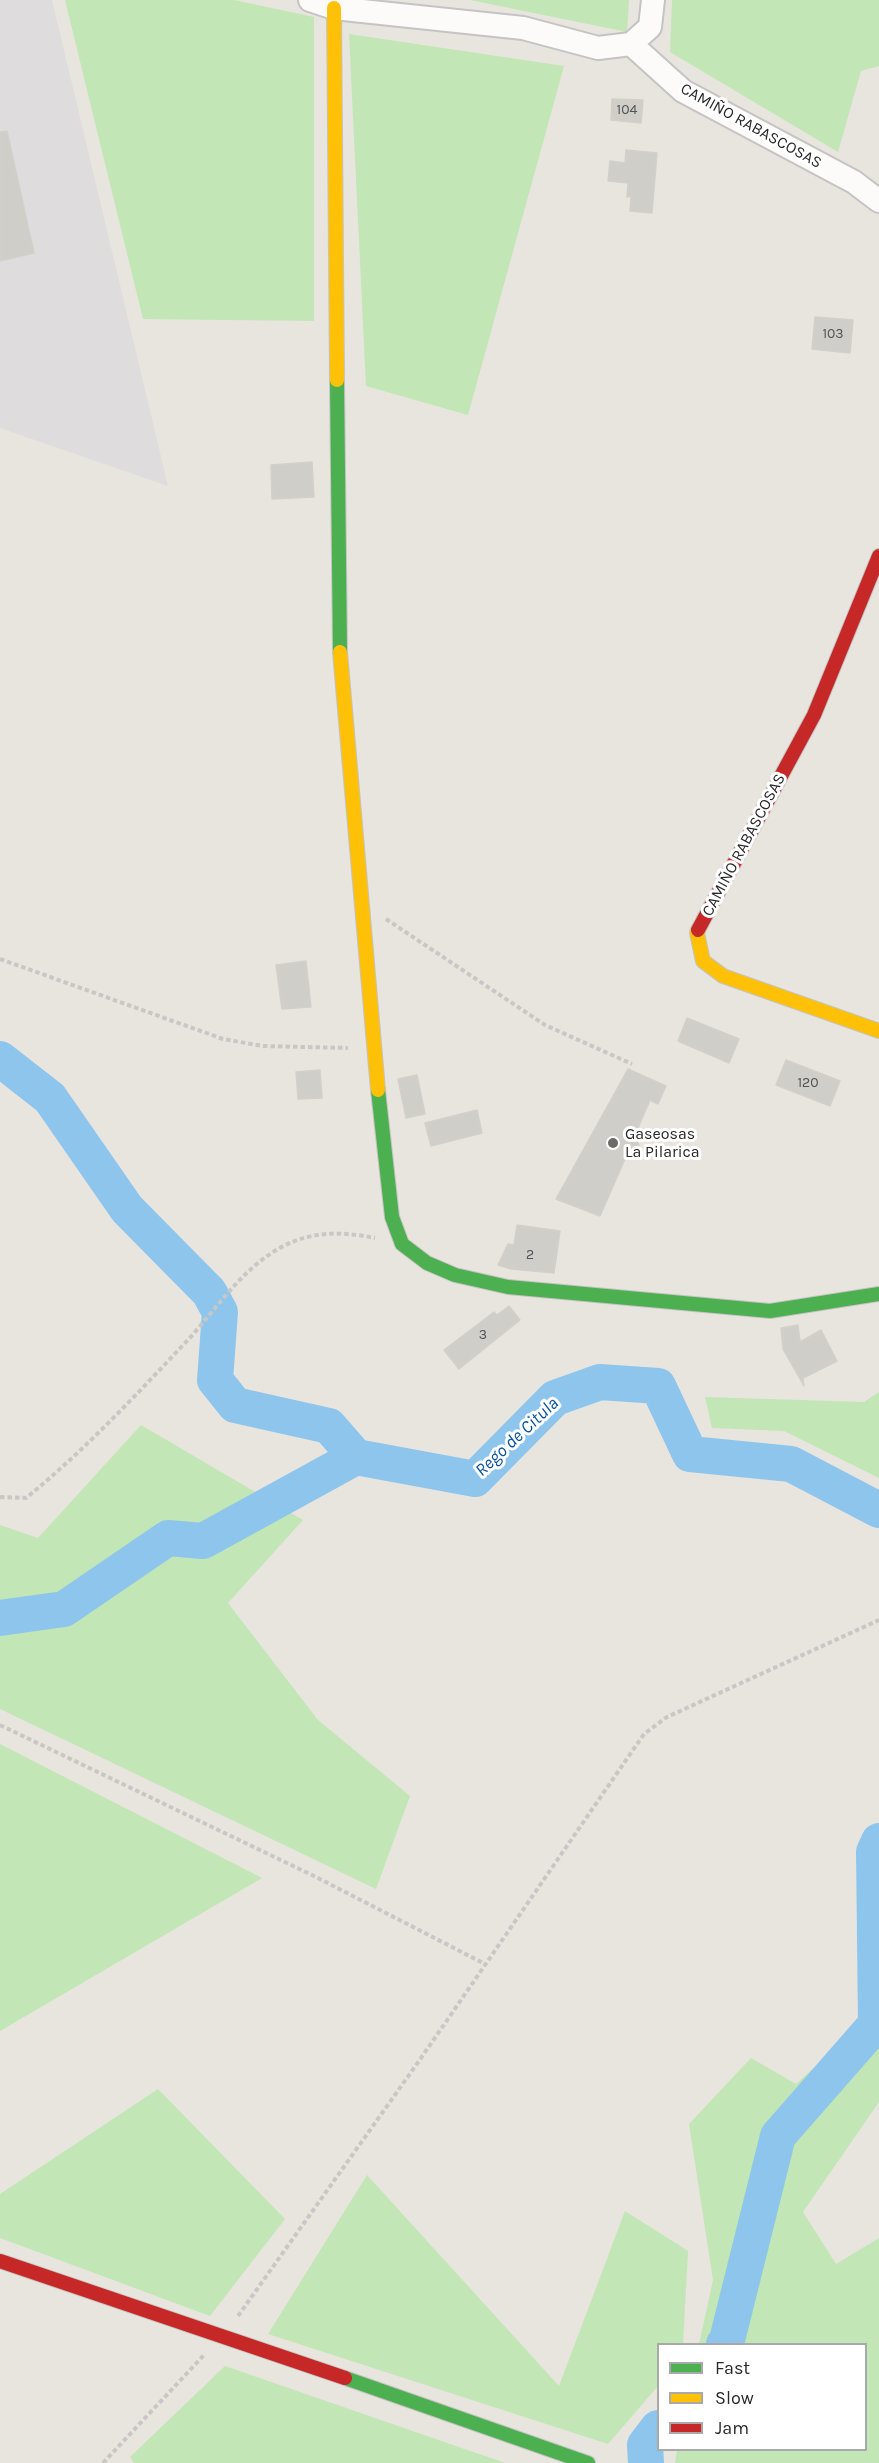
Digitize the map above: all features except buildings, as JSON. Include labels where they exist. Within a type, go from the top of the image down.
[{"type":"street","points":[[310,0],[333,8],[523,28],[598,48],[631,44],[650,27],[653,0]]},
{"type":"street","points":[[333,8],[340,663],[373,1049],[392,1217],[402,1244],[427,1263],[455,1275],[508,1287],[770,1311],[879,1294]]},
{"type":"street","name":"CAMIÑO RABASCOSAS","points":[[631,44],[683,91],[854,182],[879,201]]},
{"type":"street","name":"CAMIÑO RABASCOSAS","points":[[879,556],[814,715],[697,933],[703,961],[723,976],[879,1031]]},
{"type":"street","points":[[0,2261],[222,2335],[588,2463]]},
{"type":"path","points":[[360,902],[545,1024],[632,1064]]},
{"type":"path","points":[[0,959],[223,1039],[263,1047],[373,1049]]},
{"type":"path","points":[[0,1497],[26,1498],[52,1477],[187,1341],[248,1272],[278,1249],[310,1235],[345,1233],[402,1244]]},
{"type":"path","points":[[103,2463],[222,2335],[303,2227],[644,1734],[667,1717],[879,1620]]},
{"type":"path","points":[[0,1725],[316,1877],[485,1964]]},
{"type":"shaded area","points":[[0,0],[52,0],[168,486],[0,428]]},
{"type":"green space","points":[[65,0],[234,0],[314,17],[314,321],[143,319]]},
{"type":"green space","points":[[470,0],[629,0],[627,32]]},
{"type":"green space","points":[[672,0],[879,0],[879,66],[861,71],[838,152],[670,52]]},
{"type":"green space","points":[[349,34],[564,66],[468,415],[366,386]]},
{"type":"green space","points":[[879,1392],[879,1478],[784,1431],[712,1428],[705,1397],[864,1402]]},
{"type":"green space","points":[[141,1425],[303,1520],[228,1603],[318,1720],[410,1796],[376,1889],[0,1709],[0,1525],[38,1538]]},
{"type":"green space","points":[[0,1744],[262,1878],[0,2031]]},
{"type":"green space","points":[[864,2022],[879,2032],[879,2102],[803,2212],[836,2264],[879,2238],[879,2463],[675,2463],[677,2451],[867,2451],[867,2343],[699,2343],[713,2280],[689,2124],[751,2058],[796,2084]]},
{"type":"green space","points":[[158,2089],[285,2219],[210,2316],[0,2238],[0,2194]]},
{"type":"green space","points":[[367,2175],[559,2386],[625,2211],[688,2251],[683,2343],[657,2343],[657,2387],[608,2444],[268,2334]]},
{"type":"green space","points":[[225,2366],[505,2463],[134,2463],[130,2457]]},
{"type":"waterway","points":[[0,1059],[50,1098],[127,1209],[209,1292],[220,1312],[215,1380],[235,1405],[329,1426],[356,1457]]},
{"type":"waterway","name":"Rego de Citula","points":[[0,1618],[64,1609],[168,1538],[203,1541],[356,1457],[475,1479],[555,1398],[600,1382],[658,1386],[690,1454],[791,1464],[879,1510]]},
{"type":"waterway","points":[[725,2343],[778,2136],[876,2024],[874,1852],[879,1841]]},
{"type":"waterway","points":[[646,2463],[645,2445],[657,2429]]},
{"type":"traffic: fast","points":[[337,380],[340,652]]},
{"type":"traffic: fast","points":[[378,1090],[392,1217],[402,1244],[427,1263],[455,1275],[508,1287],[770,1311],[879,1294]]},
{"type":"traffic: fast","points":[[345,2378],[588,2463]]},
{"type":"traffic: slow","points":[[334,8],[337,380]]},
{"type":"traffic: slow","points":[[340,652],[378,1090]]},
{"type":"traffic: slow","points":[[698,930],[703,961],[723,976],[879,1031]]},
{"type":"traffic: jam","points":[[698,930],[814,715],[879,556]]},
{"type":"traffic: jam","points":[[0,2261],[345,2378]]},
{"type":"place","name":"Gaseosas La Pilarica","points":[[613,1143]]}]
